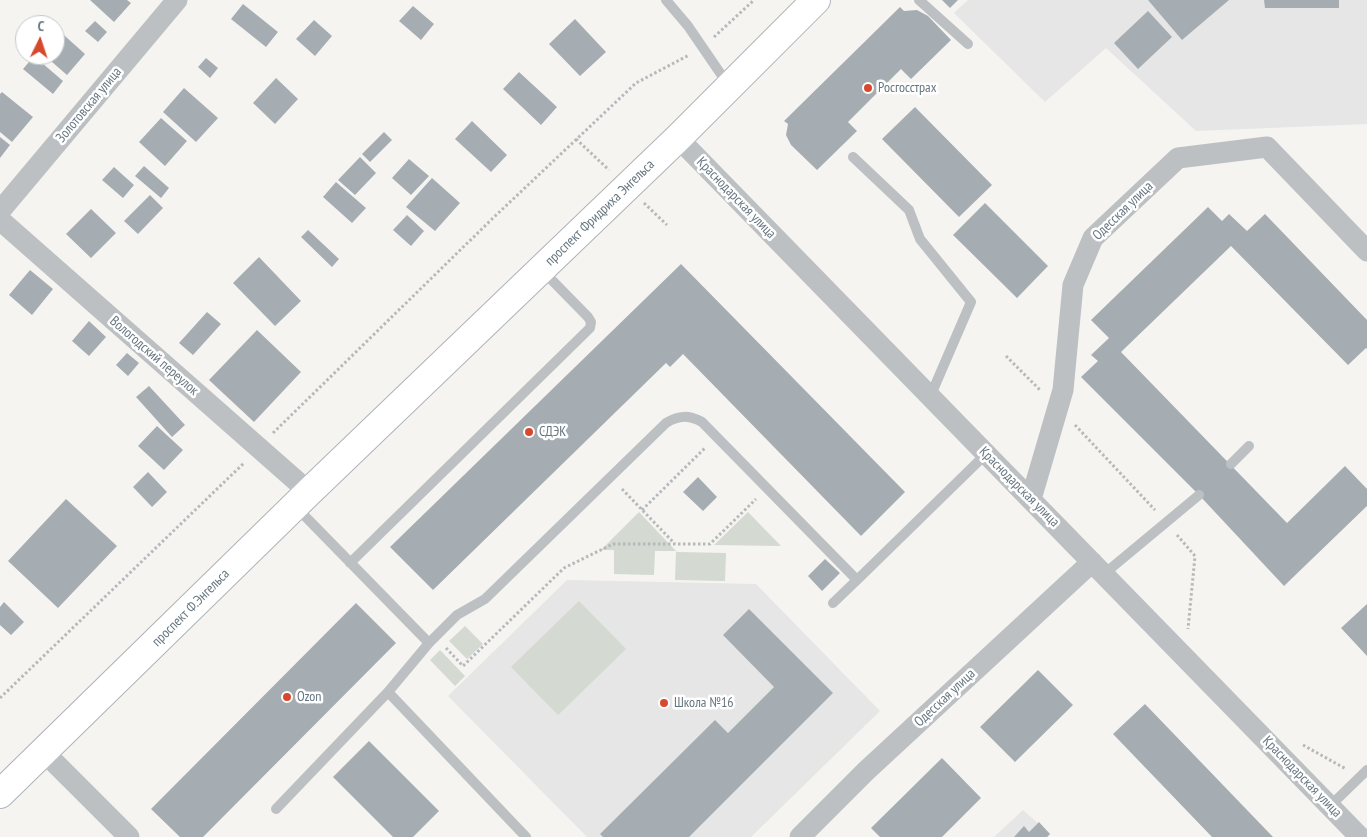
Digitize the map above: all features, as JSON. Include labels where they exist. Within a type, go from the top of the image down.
[{"type":"street","name":"Золотовская улица","points":[[0,211],[177,0]]},
{"type":"street","name":"проспект Фридриха Энгельса","points":[[382,422],[678,138],[816,0]]},
{"type":"street","name":"Краснодарская улица","points":[[678,138],[1360,837]]},
{"type":"street","name":"Одесская улица","points":[[1031,499],[1064,390],[1074,285],[1093,238],[1178,158],[1267,147],[1367,251]]},
{"type":"street","name":"Вологодский переулок","points":[[0,220],[259,448],[302,499]]},
{"type":"street","name":"проспект Ф.Энгельса","points":[[0,794],[382,422]]},
{"type":"street","name":"Одесская улица","points":[[800,837],[866,771],[1098,568]]},
{"type":"street","points":[[44,752],[129,837]]},
{"type":"lane","points":[[666,0],[688,26],[729,86]]},
{"type":"lane","points":[[919,0],[968,44]]},
{"type":"lane","points":[[853,156],[909,210],[920,239],[971,302],[930,397]]},
{"type":"lane","points":[[350,563],[590,328],[591,322],[588,317],[541,269]]},
{"type":"lane","points":[[276,810],[388,692],[432,640],[457,615],[485,600],[666,423],[674,418],[684,416],[702,422],[857,580]]},
{"type":"lane","points":[[1231,464],[1249,446]]},
{"type":"lane","points":[[833,603],[986,454]]},
{"type":"lane","points":[[1098,568],[1166,522],[1199,495]]},
{"type":"lane","points":[[302,499],[350,563],[432,640]]},
{"type":"lane","points":[[388,692],[526,837]]},
{"type":"lane","points":[[1330,806],[1364,773]]},
{"type":"path","points":[[0,698],[259,448],[484,226],[636,83],[702,46],[718,34],[754,0]]},
{"type":"path","points":[[1006,356],[1166,522],[1195,556],[1188,629],[1195,636]]},
{"type":"path","points":[[642,510],[717,437]]},
{"type":"path","points":[[610,477],[676,544]]},
{"type":"path","points":[[432,640],[463,666],[564,568],[613,544],[710,544],[767,489]]},
{"type":"path","points":[[1299,743],[1364,773]]},
{"type":"shaded area","points":[[968,0],[1367,0],[1367,124],[1196,131],[1106,48],[1045,102],[954,13]]},
{"type":"shaded area","points":[[639,512],[677,552],[726,553],[725,581],[675,580],[676,551],[655,551],[654,575],[614,574],[614,550],[601,550]]},
{"type":"shaded area","points":[[748,512],[781,546],[714,545]]},
{"type":"shaded area","name":"Школа №16","points":[[567,580],[756,584],[880,711],[751,837],[587,837],[448,696]]},
{"type":"shaded area","points":[[579,601],[626,649],[558,715],[511,667]]},
{"type":"shaded area","points":[[465,626],[483,644],[467,659],[449,641]]},
{"type":"shaded area","points":[[440,650],[465,676],[455,686],[430,660]]},
{"type":"shaded area","points":[[1023,810],[1050,834],[1047,837],[994,837]]},
{"type":"building","points":[[90,0],[127,0],[131,3],[114,22]]},
{"type":"building","points":[[942,0],[958,0],[950,8]]},
{"type":"building","points":[[1148,0],[1229,0],[1182,40]]},
{"type":"building","points":[[1264,0],[1339,0],[1339,8],[1265,8]]},
{"type":"building","points":[[243,4],[278,32],[266,47],[231,19]]},
{"type":"building","points":[[413,6],[434,24],[421,40],[399,21]]},
{"type":"building","points":[[900,7],[904,11],[917,10],[928,16],[951,40],[911,79],[901,69],[848,122],[857,131],[817,170],[791,145],[786,135],[788,124],[784,121]]},
{"type":"building","points":[[1148,11],[1172,37],[1138,69],[1114,43]]},
{"type":"building","points":[[575,19],[606,52],[580,76],[549,44]]},
{"type":"building","points":[[314,20],[332,36],[315,56],[296,39]]},
{"type":"building","points":[[95,21],[107,32],[98,42],[85,31]]},
{"type":"building","points":[[65,36],[85,54],[67,75],[56,65],[65,65]]},
{"type":"building","points":[[206,58],[218,68],[210,78],[198,67]]},
{"type":"building","points":[[26,65],[44,65],[63,81],[53,94],[23,69]]},
{"type":"building","points":[[519,72],[557,107],[541,125],[503,89]]},
{"type":"building","points":[[276,78],[298,99],[275,124],[253,103]]},
{"type":"building","points":[[184,88],[218,118],[196,142],[163,112]]},
{"type":"building","points":[[2,92],[33,117],[12,142],[0,132],[0,94]]},
{"type":"building","points":[[915,107],[992,185],[959,217],[882,139]]},
{"type":"building","points":[[161,118],[187,141],[165,166],[139,142]]},
{"type":"building","points":[[472,121],[507,155],[491,172],[455,139]]},
{"type":"building","points":[[384,132],[392,140],[370,162],[362,154]]},
{"type":"building","points":[[0,137],[10,145],[0,158]]},
{"type":"building","points":[[360,157],[376,173],[355,195],[338,180]]},
{"type":"building","points":[[409,159],[429,176],[411,195],[392,178]]},
{"type":"building","points":[[144,166],[169,188],[161,198],[135,176]]},
{"type":"building","points":[[114,167],[134,185],[123,198],[102,180]]},
{"type":"building","points":[[432,178],[460,203],[435,231],[406,207]]},
{"type":"building","points":[[336,182],[366,208],[352,223],[323,197]]},
{"type":"building","points":[[150,195],[163,208],[138,234],[124,221]]},
{"type":"building","points":[[985,203],[1048,266],[1017,298],[953,235]]},
{"type":"building","points":[[1208,207],[1222,221],[1229,214],[1247,231],[1265,214],[1367,320],[1367,349],[1348,365],[1231,246],[1121,352],[1287,523],[1345,466],[1367,489],[1367,506],[1284,586],[1199,495],[1081,377],[1098,361],[1091,355],[1109,338],[1091,320]]},
{"type":"building","points":[[91,209],[116,233],[91,258],[66,234]]},
{"type":"building","points":[[407,215],[424,231],[411,246],[393,230]]},
{"type":"building","points":[[308,230],[339,259],[332,267],[301,237]]},
{"type":"building","points":[[259,257],[301,301],[275,326],[233,283]]},
{"type":"building","points":[[681,264],[905,492],[861,536],[683,354],[670,367],[666,363],[433,590],[390,547]]},
{"type":"building","points":[[30,270],[53,289],[32,315],[9,295]]},
{"type":"building","points":[[207,312],[221,324],[193,355],[179,343]]},
{"type":"building","points":[[89,321],[106,337],[89,356],[72,341]]},
{"type":"building","points":[[257,330],[301,372],[254,422],[209,380]]},
{"type":"building","points":[[127,353],[139,363],[128,376],[116,365]]},
{"type":"building","points":[[149,386],[185,425],[172,437],[136,397]]},
{"type":"building","points":[[157,426],[183,450],[164,470],[138,446]]},
{"type":"building","points":[[148,472],[167,492],[152,507],[133,487]]},
{"type":"building","points":[[698,477],[717,497],[703,511],[683,492]]},
{"type":"building","points":[[66,499],[117,546],[58,608],[8,561]]},
{"type":"building","points":[[825,559],[840,573],[822,591],[808,576]]},
{"type":"building","points":[[4,602],[24,622],[11,635],[0,625],[0,607]]},
{"type":"building","points":[[356,603],[396,643],[203,837],[180,837],[151,809]]},
{"type":"building","points":[[1367,604],[1367,656],[1341,628]]},
{"type":"building","points":[[749,609],[833,693],[689,837],[603,837],[600,834],[715,720],[728,733],[774,687],[723,635]]},
{"type":"building","points":[[1038,670],[1073,705],[1015,762],[980,727]]},
{"type":"building","points":[[1145,704],[1273,837],[1212,837],[1113,734]]},
{"type":"building","points":[[369,741],[439,811],[413,837],[393,837],[333,777]]},
{"type":"building","points":[[942,758],[981,798],[942,837],[880,837],[871,828]]},
{"type":"building","points":[[1039,822],[1050,834],[1047,837],[1014,837],[1024,826],[1029,832]]},
{"type":"place","name":"Росгосстрах","points":[[868,88]]},
{"type":"place","name":"СДЭК","points":[[529,432]]},
{"type":"place","name":"Ozon","points":[[287,697]]},
{"type":"place","name":"Школа №16","points":[[664,703]]}]
